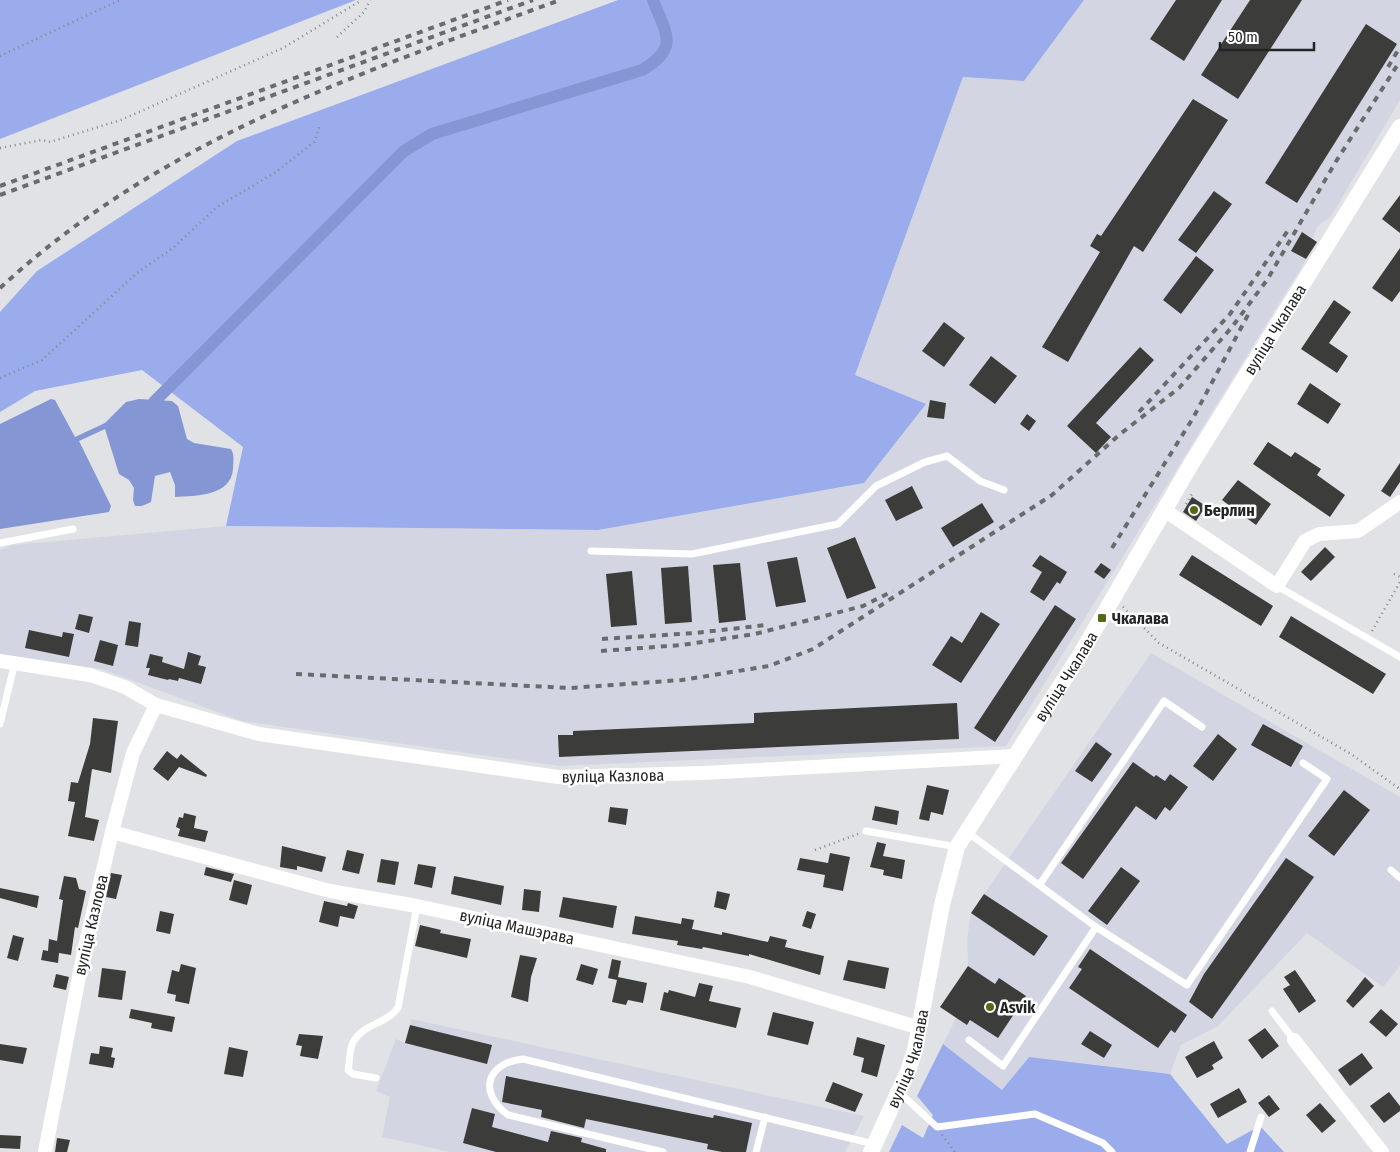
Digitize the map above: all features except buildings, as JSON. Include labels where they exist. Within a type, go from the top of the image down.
[{"type":"street","name":"вуліца Чкалава","points":[[872,1148],[908,1071],[920,1028],[942,905],[957,848],[1016,756],[1114,597],[1164,510],[1399,133]]},
{"type":"street","points":[[1164,510],[1277,586],[1304,541],[1319,534],[1358,531],[1400,502]]},
{"type":"street","name":"вуліца Казлова","points":[[0,661],[98,677],[125,687],[156,705],[280,738],[575,778],[1016,756]]},
{"type":"street","name":"вуліца Казлова","points":[[46,1152],[84,951],[112,832],[133,753],[156,705]]},
{"type":"street","name":"вуліца Машэрава","points":[[112,832],[330,891],[417,906],[750,977],[920,1028]]},
{"type":"street","points":[[1294,1040],[1382,1152]]},
{"type":"lane","points":[[591,551],[692,554],[838,524],[876,486],[925,462],[947,456],[980,481],[1004,490]]},
{"type":"lane","points":[[0,543],[73,529]]},
{"type":"lane","points":[[1277,586],[1400,657]]},
{"type":"lane","points":[[0,724],[15,662]]},
{"type":"lane","points":[[1040,884],[1164,701],[1202,727]]},
{"type":"lane","points":[[966,832],[1096,926],[1186,985],[1327,779],[1303,763]]},
{"type":"lane","points":[[866,831],[957,848]]},
{"type":"lane","points":[[1391,870],[1400,878]]},
{"type":"lane","points":[[376,1078],[353,1074],[348,1070],[352,1044],[359,1034],[392,1016],[398,1008],[417,906]]},
{"type":"lane","points":[[968,1040],[1003,1066],[1096,926]]},
{"type":"lane","points":[[1272,1011],[1294,1040]]},
{"type":"lane","points":[[663,1152],[508,1115],[496,1107],[490,1096],[489,1083],[495,1070],[509,1061],[523,1059],[765,1117],[872,1148]]},
{"type":"lane","points":[[898,1091],[937,1127],[1035,1114],[1103,1143],[1112,1152]]},
{"type":"lane","points":[[756,1152],[765,1117]]},
{"type":"lane","points":[[1250,1152],[1261,1117]]},
{"type":"path","points":[[0,56],[120,0]]},
{"type":"path","points":[[0,148],[42,140],[50,142],[122,120],[283,48],[362,0]]},
{"type":"path","points":[[337,37],[364,12],[370,0]]},
{"type":"path","points":[[0,378],[42,360],[137,273],[173,248],[217,207],[276,172],[314,142],[320,125]]},
{"type":"path","points":[[1394,574],[1400,577]]},
{"type":"path","points":[[1366,639],[1400,582]]},
{"type":"path","points":[[1114,597],[1159,644],[1351,754],[1400,789]]},
{"type":"path","points":[[815,850],[866,831]]},
{"type":"path","points":[[937,1127],[955,1152]]},
{"type":"shaded area","points":[[0,0],[356,0],[0,139]]},
{"type":"shaded area","points":[[618,0],[1084,0],[1024,81],[963,77],[855,375],[926,404],[864,483],[598,530],[226,526],[243,447],[142,370],[35,391],[0,412],[0,312],[37,271],[237,141]]},
{"type":"shaded area","points":[[1084,0],[1400,0],[1400,100],[1331,216],[1317,227],[1313,238],[1302,232],[1291,251],[1306,260],[1006,746],[560,766],[242,721],[101,669],[0,654],[0,550],[12,545],[226,526],[598,530],[925,405],[855,375],[963,77],[1024,81]]},
{"type":"shaded area","points":[[51,399],[55,400],[75,437],[105,423],[126,402],[139,399],[172,401],[178,406],[187,439],[194,443],[231,449],[234,459],[231,478],[226,485],[211,493],[175,497],[175,485],[170,472],[155,476],[151,502],[142,506],[135,506],[133,500],[134,488],[129,480],[119,474],[105,429],[79,441],[111,506],[109,512],[0,529],[0,424]]},
{"type":"shaded area","points":[[1151,653],[1400,797],[1400,966],[1383,987],[1307,933],[1218,1026],[1181,1045],[1170,1074],[1029,1057],[1002,1090],[943,1044],[956,1018],[941,1007],[968,966],[967,939],[971,913]]},
{"type":"shaded area","points":[[411,1019],[864,1116],[845,1152],[450,1152],[382,1137],[390,1097],[376,1091],[396,1039],[405,1043]]},
{"type":"shaded area","points":[[943,1044],[1002,1090],[1029,1057],[1170,1074],[1227,1144],[1260,1126],[1284,1152],[889,1152],[902,1125],[923,1138],[933,1115],[917,1096]]},
{"type":"waterway","points":[[154,402],[404,151],[432,134],[642,70],[654,62],[662,55],[667,40],[653,0]]},
{"type":"railway","points":[[0,186],[508,0]]},
{"type":"railway","points":[[0,195],[533,0]]},
{"type":"railway","points":[[0,288],[63,236],[128,190],[196,150],[265,116],[337,84],[560,0]]},
{"type":"railway","points":[[1388,67],[1400,47]]},
{"type":"railway","points":[[296,674],[570,688],[682,680],[769,666],[813,649],[1052,495],[1119,435],[1179,388],[1232,327],[1267,280],[1335,163],[1400,61]]},
{"type":"railway","points":[[1139,412],[1230,314],[1289,229]]},
{"type":"railway","points":[[1112,548],[1193,418],[1249,313]]},
{"type":"railway","points":[[601,651],[682,645],[755,634],[863,606],[893,591]]},
{"type":"railway","points":[[602,639],[695,633],[766,625]]},
{"type":"place","name":"Берлин","points":[[1194,510]]},
{"type":"place","name":"Чкалава","points":[[1102,618]]},
{"type":"place","name":"Asvik","points":[[990,1007]]}]
